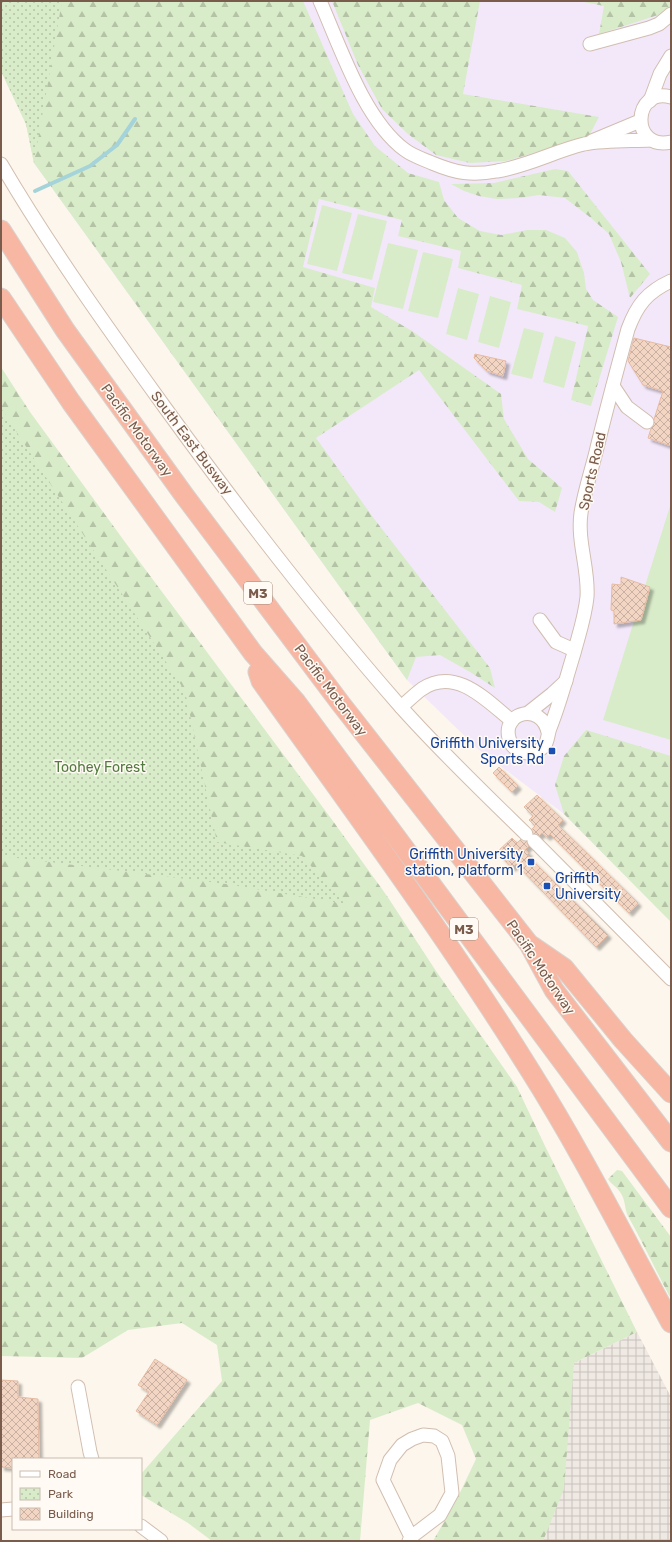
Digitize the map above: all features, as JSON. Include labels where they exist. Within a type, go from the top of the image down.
[{"type":"highway","name":"Pacific Motorway","points":[[1,230],[65,330],[184,495],[341,704],[529,944],[554,990],[671,1142]]},
{"type":"highway","name":"M3","points":[[1,298],[71,402],[253,653],[296,702],[671,1208]]},
{"type":"highway","points":[[253,653],[261,681],[469,975],[532,1073],[571,1139],[671,1323]]},
{"type":"highway","points":[[529,944],[564,968],[623,1040],[671,1093]]},
{"type":"street","points":[[320,1],[354,80],[367,104],[380,123],[405,150],[448,170],[479,173],[516,167],[585,144],[602,135],[640,120]]},
{"type":"street","points":[[590,44],[660,26],[671,14]]},
{"type":"street","points":[[650,101],[660,74],[671,56]]},
{"type":"street","points":[[651,140],[644,133],[640,120],[644,107],[650,101],[661,96],[671,97]]},
{"type":"street","points":[[585,144],[651,140],[669,144]]},
{"type":"street","name":"South East Busway","points":[[1,164],[20,197],[64,265],[117,341],[197,452],[327,621],[401,707],[460,770],[671,979]]},
{"type":"street","name":"Sports Road","points":[[512,721],[509,727],[509,740],[517,750],[529,753],[541,749],[548,738],[548,732],[561,701],[574,650],[581,632],[587,596],[587,581],[581,548],[581,514],[628,329],[638,306],[652,292],[671,281]]},
{"type":"street","points":[[613,386],[627,407],[647,422]]},
{"type":"street","points":[[540,620],[556,642],[574,650]]},
{"type":"street","points":[[401,707],[422,688],[440,681],[459,682],[475,691],[512,721],[522,714],[534,714],[544,721],[548,732]]},
{"type":"street","points":[[528,713],[566,681]]},
{"type":"street","points":[[78,1387],[92,1458]]},
{"type":"street","points":[[422,1435],[434,1436],[442,1441],[448,1456],[452,1492],[440,1515],[410,1539],[384,1480],[390,1460],[402,1445],[412,1438],[422,1435]]},
{"type":"street","points":[[1,1510],[12,1509]]},
{"type":"street","points":[[142,1527],[161,1541]]},
{"type":"shaded area","points":[[63,1],[671,1],[671,918],[666,917],[564,814],[478,749],[407,680],[34,163]]},
{"type":"shaded area","points":[[637,1332],[671,1397],[671,1541],[541,1541],[574,1363]]},
{"type":"green space","points":[[1,1],[303,1],[353,114],[375,146],[408,173],[439,182],[444,200],[458,218],[480,231],[501,235],[527,230],[546,230],[565,238],[577,252],[584,273],[586,289],[593,300],[618,317],[591,406],[571,400],[588,326],[517,309],[522,285],[458,268],[461,251],[398,236],[402,220],[319,199],[303,267],[375,288],[371,307],[412,331],[501,394],[504,419],[528,459],[562,488],[555,512],[539,502],[519,501],[419,370],[316,438],[375,520],[490,668],[495,688],[440,655],[416,657],[407,680],[34,163],[26,124],[1,71]]},
{"type":"green space","points":[[1,1],[62,1],[34,163],[26,124],[1,71]]},
{"type":"green space","points":[[332,1],[480,1],[463,94],[599,117],[589,136],[506,161],[470,163],[436,155],[408,134],[382,109],[358,65]]},
{"type":"green space","points":[[579,1],[671,1],[671,9],[664,10],[658,15],[599,34],[604,6]]},
{"type":"green space","points":[[555,169],[568,171],[650,274],[630,298],[621,262],[609,234],[565,198],[539,195],[497,199],[479,196],[464,191],[451,184],[494,183]]},
{"type":"green space","points":[[322,205],[352,213],[337,271],[307,264]]},
{"type":"green space","points":[[358,214],[387,221],[372,280],[342,273]]},
{"type":"green space","points":[[388,243],[418,250],[403,309],[373,302]]},
{"type":"green space","points":[[423,252],[453,259],[438,318],[408,311]]},
{"type":"green space","points":[[458,288],[479,294],[467,340],[446,334]]},
{"type":"green space","points":[[490,296],[511,302],[499,348],[478,342]]},
{"type":"green space","points":[[524,328],[544,333],[532,379],[511,374]]},
{"type":"green space","points":[[555,336],[576,342],[564,388],[543,382]]},
{"type":"green space","points":[[1,367],[30,412],[387,896],[436,971],[517,1087],[637,1332],[574,1363],[564,1489],[543,1541],[433,1541],[456,1501],[476,1459],[462,1425],[418,1403],[370,1420],[360,1541],[212,1541],[188,1523],[142,1496],[142,1473],[222,1381],[217,1345],[182,1323],[128,1330],[82,1358],[1,1356]]},
{"type":"green space","name":"Toohey Forest","points":[[1,408],[185,691],[217,842],[302,856],[345,904],[226,884],[1,856]]},
{"type":"green space","points":[[671,503],[671,740],[603,720]]},
{"type":"green space","points":[[586,730],[671,756],[671,922],[564,814],[555,785],[564,756]]},
{"type":"green space","points":[[617,1170],[622,1171],[671,1237],[671,1299],[628,1216],[622,1195],[608,1179]]},
{"type":"building","points":[[634,338],[671,347],[671,446],[648,438],[663,391],[643,385],[628,361]]},
{"type":"building","points":[[475,354],[506,361],[503,376],[487,371],[474,358]]},
{"type":"building","points":[[621,577],[650,587],[641,620],[614,624],[614,611],[611,610],[612,584],[621,585]]},
{"type":"building","points":[[499,767],[518,786],[512,792],[493,773]]},
{"type":"building","name":"Griffith University","points":[[537,795],[563,820],[558,825],[638,903],[629,913],[550,834],[547,837],[542,833],[525,850],[529,853],[527,855],[608,935],[596,947],[516,864],[512,868],[497,852],[512,838],[517,843],[535,826],[529,820],[533,816],[524,807]]},
{"type":"building","points":[[155,1359],[187,1380],[157,1425],[136,1411],[149,1392],[138,1385]]},
{"type":"building","points":[[1,1380],[18,1381],[18,1397],[38,1399],[39,1458],[12,1458],[12,1468],[1,1467]]},
{"type":"waterway","points":[[35,191],[90,166],[117,145],[135,119]]},
{"type":"place","name":"Griffith University Sports Rd","points":[[552,751]]},
{"type":"place","name":"Griffith University station, platform 1","points":[[531,862]]},
{"type":"place","name":"Griffith University","points":[[547,886]]}]
